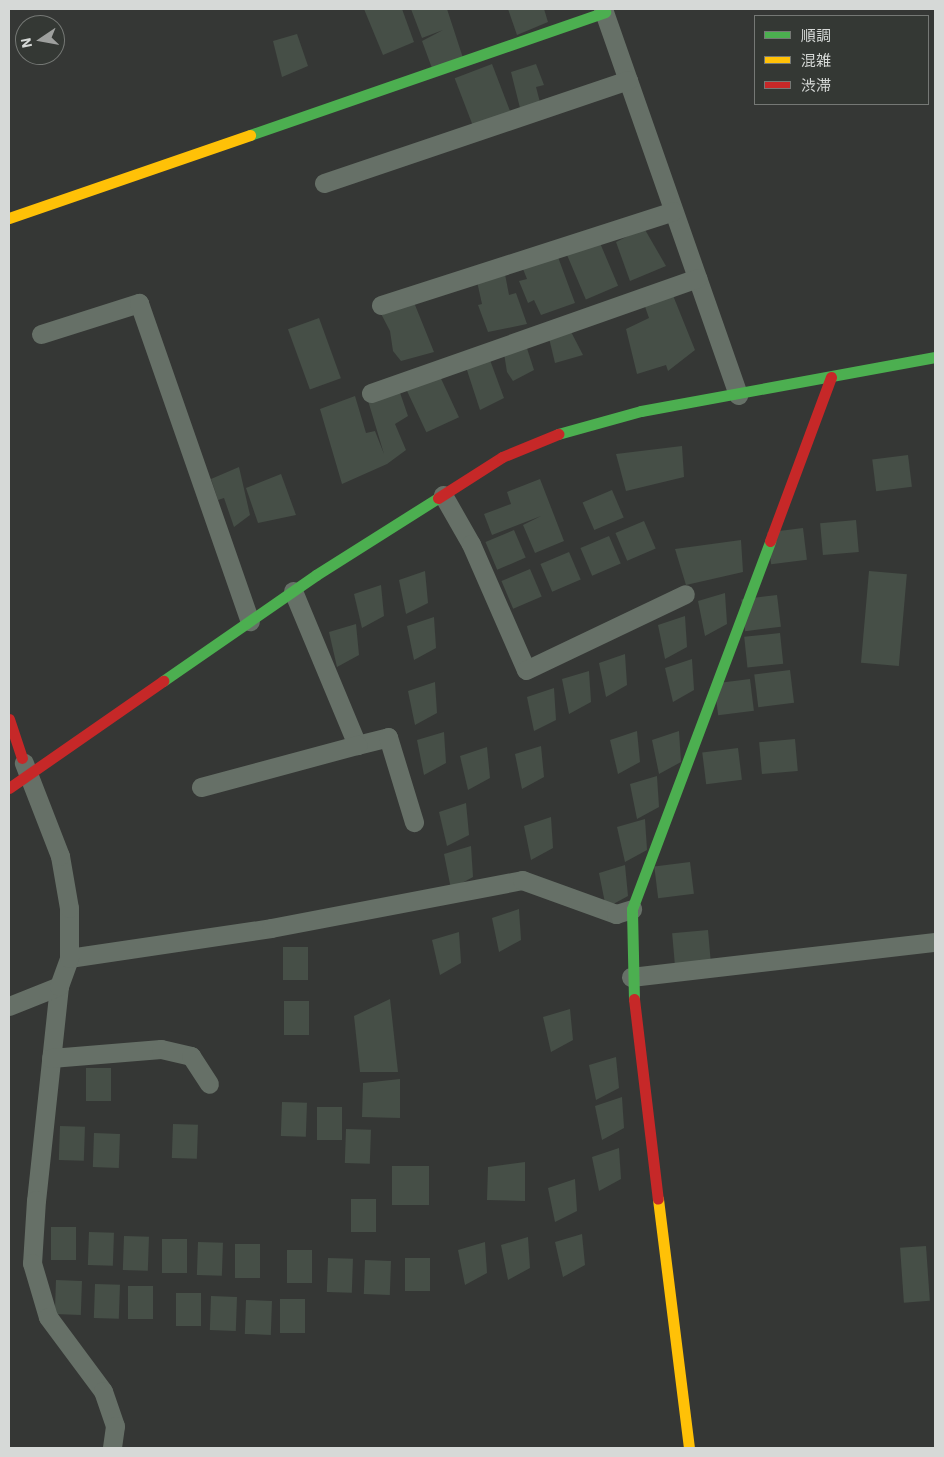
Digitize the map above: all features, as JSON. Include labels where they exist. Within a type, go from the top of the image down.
[{"type":"street","points":[[9,218],[604,10],[738,395]]},
{"type":"street","points":[[324,184],[628,80]]},
{"type":"street","points":[[381,305],[673,211]]},
{"type":"street","points":[[372,393],[697,278]]},
{"type":"street","points":[[41,334],[139,304],[250,621]]},
{"type":"street","points":[[9,788],[20,760],[250,621],[293,591],[502,458],[567,431],[641,412],[935,356]]},
{"type":"street","points":[[689,1448],[631,977],[632,909],[831,377]]},
{"type":"street","points":[[443,495],[471,544],[526,670],[684,594]]},
{"type":"street","points":[[293,591],[357,744]]},
{"type":"street","points":[[9,719],[20,760],[60,856],[70,908],[69,958],[59,986],[32,1263],[48,1317],[103,1391],[115,1426],[112,1448]]},
{"type":"street","points":[[201,787],[388,737],[414,822]]},
{"type":"street","points":[[69,958],[271,928],[522,880],[616,914],[632,909]]},
{"type":"street","points":[[631,977],[935,942]]},
{"type":"street","points":[[9,1006],[59,986]]},
{"type":"street","points":[[51,1058],[161,1049],[191,1056],[209,1084]]},
{"type":"building","points":[[364,9],[402,9],[414,42],[383,55]]},
{"type":"building","points":[[411,9],[447,9],[463,58],[433,71],[422,41],[443,30],[422,38]]},
{"type":"building","points":[[508,9],[544,9],[548,22],[517,35]]},
{"type":"building","points":[[297,34],[308,66],[282,77],[273,41]]},
{"type":"building","points":[[492,64],[511,113],[474,128],[455,78]]},
{"type":"building","points":[[536,64],[544,85],[536,87],[542,110],[521,112],[511,72]]},
{"type":"building","points":[[644,228],[666,266],[630,281],[616,242]]},
{"type":"building","points":[[597,236],[618,286],[586,299],[565,250]]},
{"type":"building","points":[[555,249],[575,303],[541,315],[534,300],[528,303],[519,281],[527,279],[521,264]]},
{"type":"building","points":[[504,269],[509,295],[516,293],[527,324],[488,332],[478,305],[482,304],[476,277]]},
{"type":"building","points":[[670,288],[695,350],[668,371],[666,365],[637,374],[626,329],[649,318],[643,301]]},
{"type":"building","points":[[413,300],[434,352],[401,361],[393,351],[390,331],[378,308]]},
{"type":"building","points":[[319,318],[341,378],[310,389],[288,329]]},
{"type":"building","points":[[567,324],[583,355],[555,363],[548,334]]},
{"type":"building","points":[[524,339],[534,370],[513,381],[507,372],[503,347]]},
{"type":"building","points":[[487,352],[504,398],[480,410],[465,364]]},
{"type":"building","points":[[437,370],[459,417],[426,432],[404,385]]},
{"type":"building","points":[[397,384],[408,416],[395,424],[406,450],[387,464],[342,484],[320,409],[355,396],[366,433],[375,431],[384,454],[366,394]]},
{"type":"building","points":[[682,446],[684,477],[626,491],[616,454]]},
{"type":"building","points":[[908,455],[912,487],[876,491],[872,459]]},
{"type":"building","points":[[239,467],[250,515],[234,527],[224,498],[218,500],[211,479]]},
{"type":"building","points":[[281,474],[296,515],[258,523],[246,488]]},
{"type":"building","points":[[540,479],[564,541],[535,553],[523,525],[541,516],[492,535],[484,514],[511,504],[507,492]]},
{"type":"building","points":[[612,490],[624,518],[594,530],[583,503]]},
{"type":"building","points":[[856,520],[859,552],[823,555],[820,523]]},
{"type":"building","points":[[644,521],[656,549],[627,561],[615,533]]},
{"type":"building","points":[[803,528],[807,560],[771,564],[767,532]]},
{"type":"building","points":[[514,530],[526,558],[497,570],[485,542]]},
{"type":"building","points":[[609,536],[621,564],[592,576],[580,548]]},
{"type":"building","points":[[741,540],[743,572],[686,585],[675,549]]},
{"type":"building","points":[[569,552],[581,580],[552,592],[540,564]]},
{"type":"building","points":[[530,569],[542,597],[513,609],[501,581]]},
{"type":"building","points":[[425,571],[428,603],[406,614],[399,580]]},
{"type":"building","points":[[869,571],[907,574],[899,666],[861,663]]},
{"type":"building","points":[[381,585],[384,616],[362,628],[354,594]]},
{"type":"building","points":[[725,593],[727,624],[705,636],[698,601]]},
{"type":"building","points":[[777,595],[781,627],[745,631],[741,599]]},
{"type":"building","points":[[685,616],[687,647],[665,659],[658,625]]},
{"type":"building","points":[[434,617],[436,648],[414,660],[407,626]]},
{"type":"building","points":[[356,624],[359,655],[337,667],[329,632]]},
{"type":"building","points":[[780,633],[783,664],[747,668],[744,637]]},
{"type":"building","points":[[625,654],[627,685],[606,697],[599,663]]},
{"type":"building","points":[[692,659],[694,690],[673,702],[665,668]]},
{"type":"building","points":[[790,670],[794,703],[758,707],[754,674]]},
{"type":"building","points":[[589,671],[591,702],[569,714],[562,679]]},
{"type":"building","points":[[750,679],[754,711],[718,715],[714,683]]},
{"type":"building","points":[[435,682],[437,713],[415,725],[408,691]]},
{"type":"building","points":[[554,688],[556,720],[534,731],[527,697]]},
{"type":"building","points":[[637,731],[640,762],[618,774],[610,740]]},
{"type":"building","points":[[679,731],[681,762],[659,774],[652,740]]},
{"type":"building","points":[[444,732],[446,763],[424,775],[417,740]]},
{"type":"building","points":[[795,739],[798,771],[762,774],[759,742]]},
{"type":"building","points":[[541,746],[544,777],[522,789],[515,754]]},
{"type":"building","points":[[487,747],[490,778],[468,790],[460,756]]},
{"type":"building","points":[[738,748],[742,780],[706,784],[702,752]]},
{"type":"building","points":[[657,776],[659,807],[637,819],[630,784]]},
{"type":"building","points":[[466,803],[469,835],[447,846],[439,812]]},
{"type":"building","points":[[551,817],[553,848],[531,860],[524,826]]},
{"type":"building","points":[[645,819],[647,850],[625,862],[617,827]]},
{"type":"building","points":[[471,846],[473,877],[451,889],[444,854]]},
{"type":"building","points":[[690,862],[694,894],[658,898],[654,866]]},
{"type":"building","points":[[625,865],[628,896],[606,908],[599,873]]},
{"type":"building","points":[[519,909],[521,940],[499,952],[492,918]]},
{"type":"building","points":[[708,930],[711,962],[675,965],[672,933]]},
{"type":"building","points":[[459,932],[461,963],[440,975],[432,940]]},
{"type":"building","points":[[283,947],[308,947],[308,980],[283,980]]},
{"type":"building","points":[[390,999],[398,1072],[360,1072],[354,1016]]},
{"type":"building","points":[[284,1001],[309,1001],[309,1035],[284,1035]]},
{"type":"building","points":[[570,1009],[573,1040],[551,1052],[543,1017]]},
{"type":"building","points":[[616,1057],[619,1088],[596,1100],[589,1065]]},
{"type":"building","points":[[86,1068],[111,1068],[111,1101],[86,1101]]},
{"type":"building","points":[[400,1079],[400,1118],[362,1117],[363,1083]]},
{"type":"building","points":[[622,1097],[624,1128],[602,1140],[595,1106]]},
{"type":"building","points":[[282,1102],[307,1103],[306,1137],[281,1136]]},
{"type":"building","points":[[317,1107],[342,1107],[342,1140],[317,1140]]},
{"type":"building","points":[[173,1124],[198,1125],[197,1159],[172,1158]]},
{"type":"building","points":[[60,1126],[85,1127],[84,1161],[59,1160]]},
{"type":"building","points":[[346,1129],[371,1130],[370,1164],[345,1163]]},
{"type":"building","points":[[94,1133],[120,1134],[119,1168],[93,1167]]},
{"type":"building","points":[[619,1148],[621,1179],[599,1191],[592,1157]]},
{"type":"building","points":[[525,1162],[525,1201],[487,1200],[488,1167]]},
{"type":"building","points":[[392,1166],[429,1166],[429,1205],[392,1205]]},
{"type":"building","points":[[575,1179],[577,1211],[555,1222],[548,1188]]},
{"type":"building","points":[[351,1199],[376,1199],[376,1232],[351,1232]]},
{"type":"building","points":[[51,1227],[76,1227],[76,1260],[51,1260]]},
{"type":"building","points":[[89,1232],[114,1233],[113,1266],[88,1265]]},
{"type":"building","points":[[582,1234],[585,1265],[563,1277],[555,1242]]},
{"type":"building","points":[[124,1236],[149,1237],[148,1271],[123,1270]]},
{"type":"building","points":[[528,1237],[530,1268],[508,1280],[501,1245]]},
{"type":"building","points":[[162,1239],[187,1239],[187,1273],[162,1273]]},
{"type":"building","points":[[198,1242],[223,1243],[222,1276],[197,1275]]},
{"type":"building","points":[[485,1242],[487,1273],[465,1285],[458,1250]]},
{"type":"building","points":[[235,1244],[260,1244],[260,1278],[235,1278]]},
{"type":"building","points":[[926,1246],[930,1301],[904,1303],[900,1248]]},
{"type":"building","points":[[287,1250],[312,1250],[312,1283],[287,1283]]},
{"type":"building","points":[[328,1258],[353,1259],[352,1293],[327,1292]]},
{"type":"building","points":[[405,1258],[430,1258],[430,1291],[405,1291]]},
{"type":"building","points":[[365,1260],[391,1261],[390,1295],[364,1294]]},
{"type":"building","points":[[56,1280],[82,1281],[81,1315],[55,1314]]},
{"type":"building","points":[[95,1284],[120,1285],[119,1319],[94,1318]]},
{"type":"building","points":[[128,1286],[153,1286],[153,1319],[128,1319]]},
{"type":"building","points":[[176,1293],[201,1293],[201,1326],[176,1326]]},
{"type":"building","points":[[211,1296],[237,1297],[236,1331],[210,1330]]},
{"type":"building","points":[[280,1299],[305,1299],[305,1333],[280,1333]]},
{"type":"building","points":[[246,1300],[272,1301],[271,1335],[245,1334]]},
{"type":"traffic: fast","points":[[250,135],[605,12]]},
{"type":"traffic: fast","points":[[558,434],[641,411],[935,357]]},
{"type":"traffic: fast","points":[[163,681],[316,575],[438,498]]},
{"type":"traffic: fast","points":[[634,999],[632,909],[770,541]]},
{"type":"traffic: slow","points":[[9,218],[250,135]]},
{"type":"traffic: slow","points":[[658,1199],[689,1448]]},
{"type":"traffic: jam","points":[[770,541],[831,377]]},
{"type":"traffic: jam","points":[[438,498],[502,457],[558,434]]},
{"type":"traffic: jam","points":[[9,788],[163,681]]},
{"type":"traffic: jam","points":[[9,719],[22,758]]},
{"type":"traffic: jam","points":[[634,999],[658,1199]]}]
